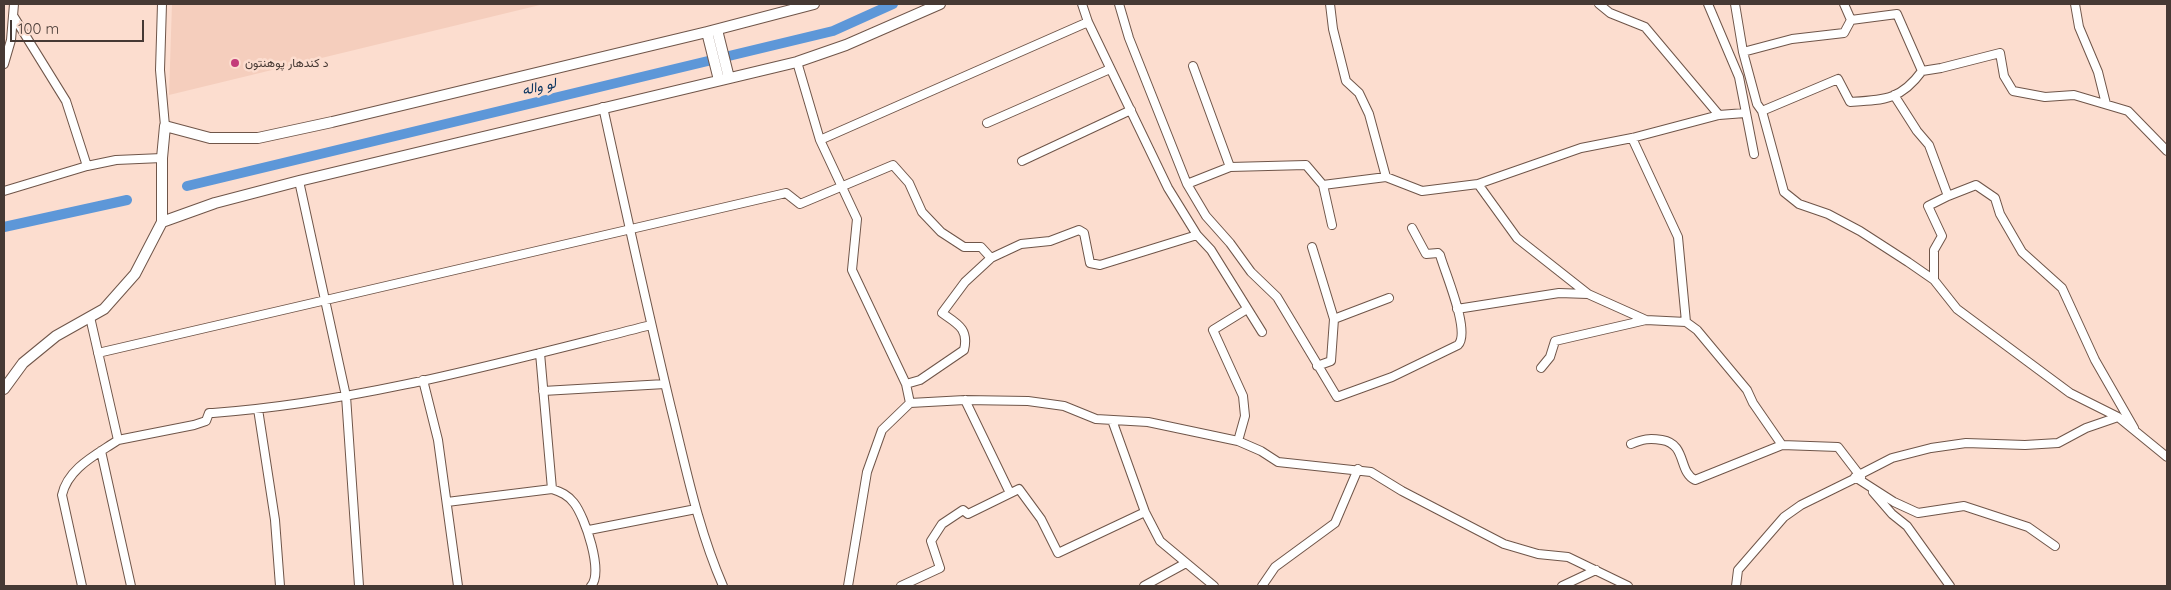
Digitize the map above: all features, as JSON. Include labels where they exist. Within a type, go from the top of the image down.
[{"type":"street","points":[[4,64],[14,17],[14,4]]},
{"type":"street","points":[[4,390],[23,364],[56,336],[104,309],[135,274],[162,222],[162,158],[165,126],[160,70],[162,4]]},
{"type":"street","points":[[165,126],[210,138],[258,138],[351,118],[712,31],[814,4]]},
{"type":"street","points":[[162,222],[215,203],[299,181],[797,62],[846,45],[940,4]]},
{"type":"street","points":[[1082,4],[1088,22],[1168,188],[1197,235],[1211,250],[1262,332]]},
{"type":"street","points":[[1119,4],[1129,38],[1187,184],[1206,216],[1230,242],[1251,272],[1277,297],[1337,397],[1392,377],[1461,342],[1463,325],[1440,255],[1436,253],[1426,254],[1412,228]]},
{"type":"street","points":[[1330,4],[1333,29],[1346,81],[1359,93],[1369,114],[1386,177]]},
{"type":"street","points":[[1599,4],[1610,13],[1645,27],[1719,115]]},
{"type":"street","points":[[1708,4],[1739,77],[1754,154]]},
{"type":"street","points":[[1735,4],[1743,52],[1757,104],[1762,111],[1784,192],[1799,204],[1828,214],[1860,231],[1934,280],[1957,308],[2070,393],[2118,417],[2167,457]]},
{"type":"street","points":[[1844,4],[1851,20]]},
{"type":"street","points":[[2075,4],[2079,27],[2098,72],[2106,104]]},
{"type":"street","points":[[1851,20],[1897,14],[1922,71]]},
{"type":"street","points":[[14,17],[66,101],[87,166]]},
{"type":"street","points":[[1743,52],[1792,39],[1844,33],[1851,20]]},
{"type":"street","points":[[820,140],[1088,22]]},
{"type":"street","points":[[712,31],[724,79]]},
{"type":"street","points":[[1762,111],[1838,78],[1850,102],[1883,100],[1910,87],[1922,71],[1942,68],[2000,53],[2004,76],[2012,91],[2045,97],[2074,95],[2128,111],[2167,151]]},
{"type":"street","points":[[797,62],[820,140],[857,220],[852,270],[906,384],[910,403]]},
{"type":"street","points":[[1193,66],[1230,167]]},
{"type":"street","points":[[987,123],[1110,69]]},
{"type":"street","points":[[1894,95],[1917,131],[1929,145],[1948,196]]},
{"type":"street","points":[[603,107],[651,325],[696,509],[712,561],[723,586]]},
{"type":"street","points":[[1022,160],[1131,110]]},
{"type":"street","points":[[1323,185],[1386,177],[1422,191],[1478,184],[1581,148],[1632,138],[1719,115],[1745,113]]},
{"type":"street","points":[[1632,138],[1678,237],[1686,322]]},
{"type":"street","points":[[4,191],[87,166],[116,160],[162,158]]},
{"type":"street","points":[[98,352],[786,193],[800,204],[893,165],[908,183],[922,212],[941,232],[964,247],[981,247],[991,258]]},
{"type":"street","points":[[1187,184],[1230,167],[1306,165],[1323,185],[1332,225]]},
{"type":"street","points":[[299,181],[346,396],[359,586]]},
{"type":"street","points":[[1478,184],[1517,238],[1588,294],[1646,320]]},
{"type":"street","points":[[1934,280],[1934,250],[1942,236],[1928,206],[1976,185],[1995,198],[2000,214],[2022,252],[2062,288],[2095,360],[2137,432]]},
{"type":"street","points":[[906,384],[920,380],[964,350],[967,339],[961,326],[942,313],[965,282],[991,258],[1022,244],[1050,241],[1079,230],[1084,233],[1090,263],[1100,265],[1197,235]]},
{"type":"street","points":[[1312,247],[1334,319],[1331,361],[1317,366]]},
{"type":"street","points":[[1457,309],[1559,293],[1588,294]]},
{"type":"street","points":[[1334,319],[1389,298]]},
{"type":"street","points":[[1238,441],[1245,416],[1243,396],[1213,330],[1247,309]]},
{"type":"street","points":[[90,317],[118,440]]},
{"type":"street","points":[[1541,368],[1550,357],[1555,341],[1646,320],[1686,322],[1697,330],[1747,390],[1782,444]]},
{"type":"street","points":[[82,586],[62,495],[65,482],[84,462],[118,440],[194,425],[206,421],[210,413],[258,410],[346,396],[540,353],[651,325]]},
{"type":"street","points":[[540,353],[552,489]]},
{"type":"street","points":[[423,380],[438,440],[458,586]]},
{"type":"street","points":[[543,391],[665,384]]},
{"type":"street","points":[[965,400],[1010,493]]},
{"type":"street","points":[[848,586],[867,472],[882,430],[910,403],[965,400],[1028,401],[1064,406],[1096,419],[1148,422],[1238,441],[1261,451],[1278,462],[1358,469],[1371,472],[1402,491],[1504,544],[1538,554],[1568,557],[1628,586]]},
{"type":"street","points":[[258,410],[275,520],[280,586]]},
{"type":"street","points":[[2055,546],[2028,527],[1964,506],[1918,513],[1894,502],[1855,477],[1892,458],[1931,448],[1966,442],[2024,445],[2058,443],[2086,428],[2118,417]]},
{"type":"street","points":[[1112,420],[1145,512],[1160,541],[1214,586]]},
{"type":"street","points":[[1631,444],[1646,438],[1670,441],[1677,448],[1690,476],[1695,480],[1782,444],[1838,447],[1892,514],[1907,526],[1950,586]]},
{"type":"street","points":[[101,451],[131,586]]},
{"type":"street","points":[[1262,586],[1275,567],[1335,523],[1358,469]]},
{"type":"street","points":[[1736,586],[1738,570],[1784,518],[1801,505],[1860,476]]},
{"type":"street","points":[[447,502],[552,489],[566,494],[575,503],[589,530],[595,574],[594,583],[590,586]]},
{"type":"street","points":[[901,586],[940,568],[931,541],[942,524],[958,512],[963,510],[968,514],[1019,489],[1041,519],[1058,553],[1145,512]]},
{"type":"street","points":[[589,530],[696,509]]},
{"type":"street","points":[[1144,586],[1157,583],[1186,562]]},
{"type":"street","points":[[1562,586],[1596,570]]},
{"type":"shaded area","name":"د کندهار پوهنتون","points":[[172,4],[544,4],[169,95]]},
{"type":"waterway","name":"لو واله","points":[[187,186],[833,31],[893,4]]},
{"type":"waterway","points":[[4,227],[127,200]]},
{"type":"place","name":"د کندهار پوهنتون","points":[[235,63]]}]
